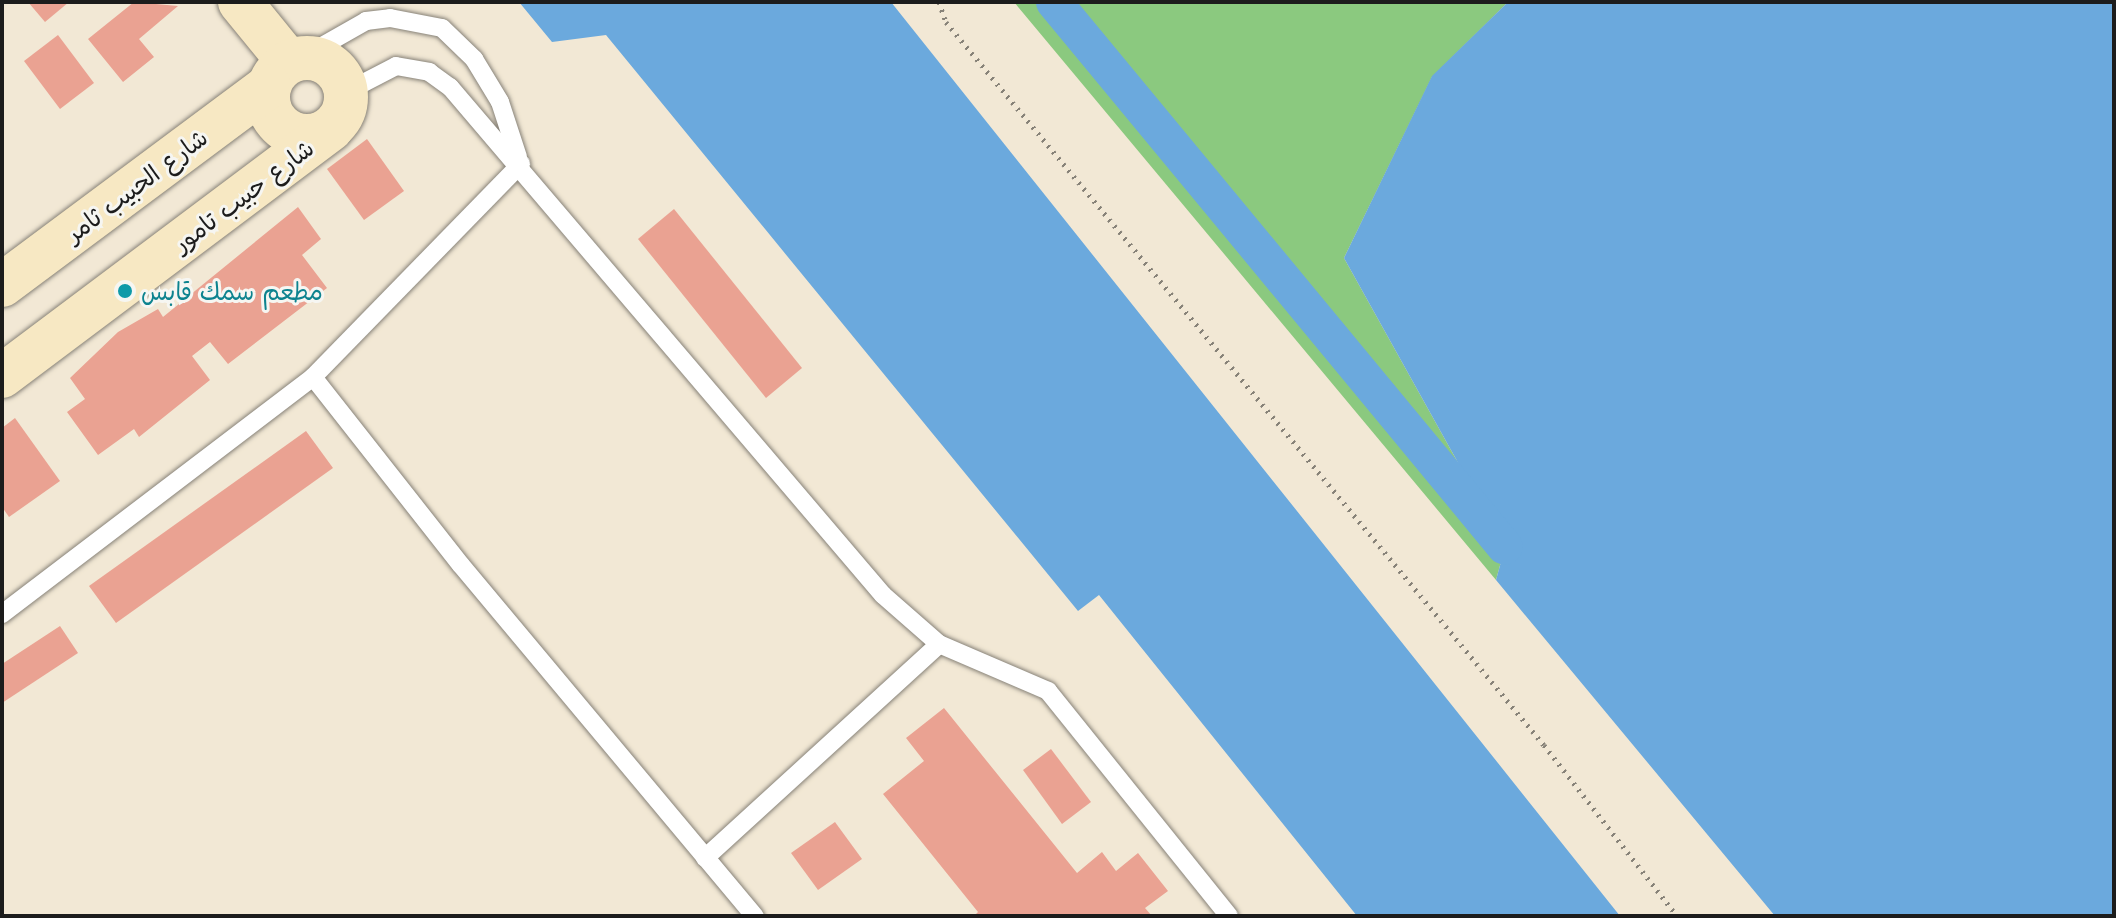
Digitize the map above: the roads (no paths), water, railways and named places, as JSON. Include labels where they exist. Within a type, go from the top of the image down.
[{"type":"street","points":[[240,2],[286,69]]},
{"type":"street","points":[[331,66],[339,111],[308,137],[284,130],[270,111],[286,69],[331,66]]},
{"type":"street","name":"شارع الحبيب ثامر","points":[[2,285],[286,69]]},
{"type":"street","name":"شارع حبيب تامور","points":[[2,376],[339,111]]},
{"type":"lane","points":[[286,69],[366,21],[390,18],[442,28],[474,59],[500,102],[521,164]]},
{"type":"lane","points":[[339,111],[396,66],[429,72],[450,87],[521,164],[883,595],[939,644],[1048,691],[1229,916]]},
{"type":"lane","points":[[2,614],[313,377],[521,164]]},
{"type":"lane","points":[[313,377],[461,565],[755,916]]},
{"type":"lane","points":[[705,858],[939,644]]},
{"type":"water","points":[[519,2],[891,2],[1620,916],[1357,916],[1099,595],[1078,611],[606,35],[552,42]]},
{"type":"water","points":[[1508,2],[2114,2],[2114,916],[1775,916],[1496,580],[1505,547],[1344,258],[1432,76]]},
{"type":"waterway","points":[[1054,2],[1505,547]]},
{"type":"place","name":"مطعم سمك قابس","points":[[125,291]]}]
